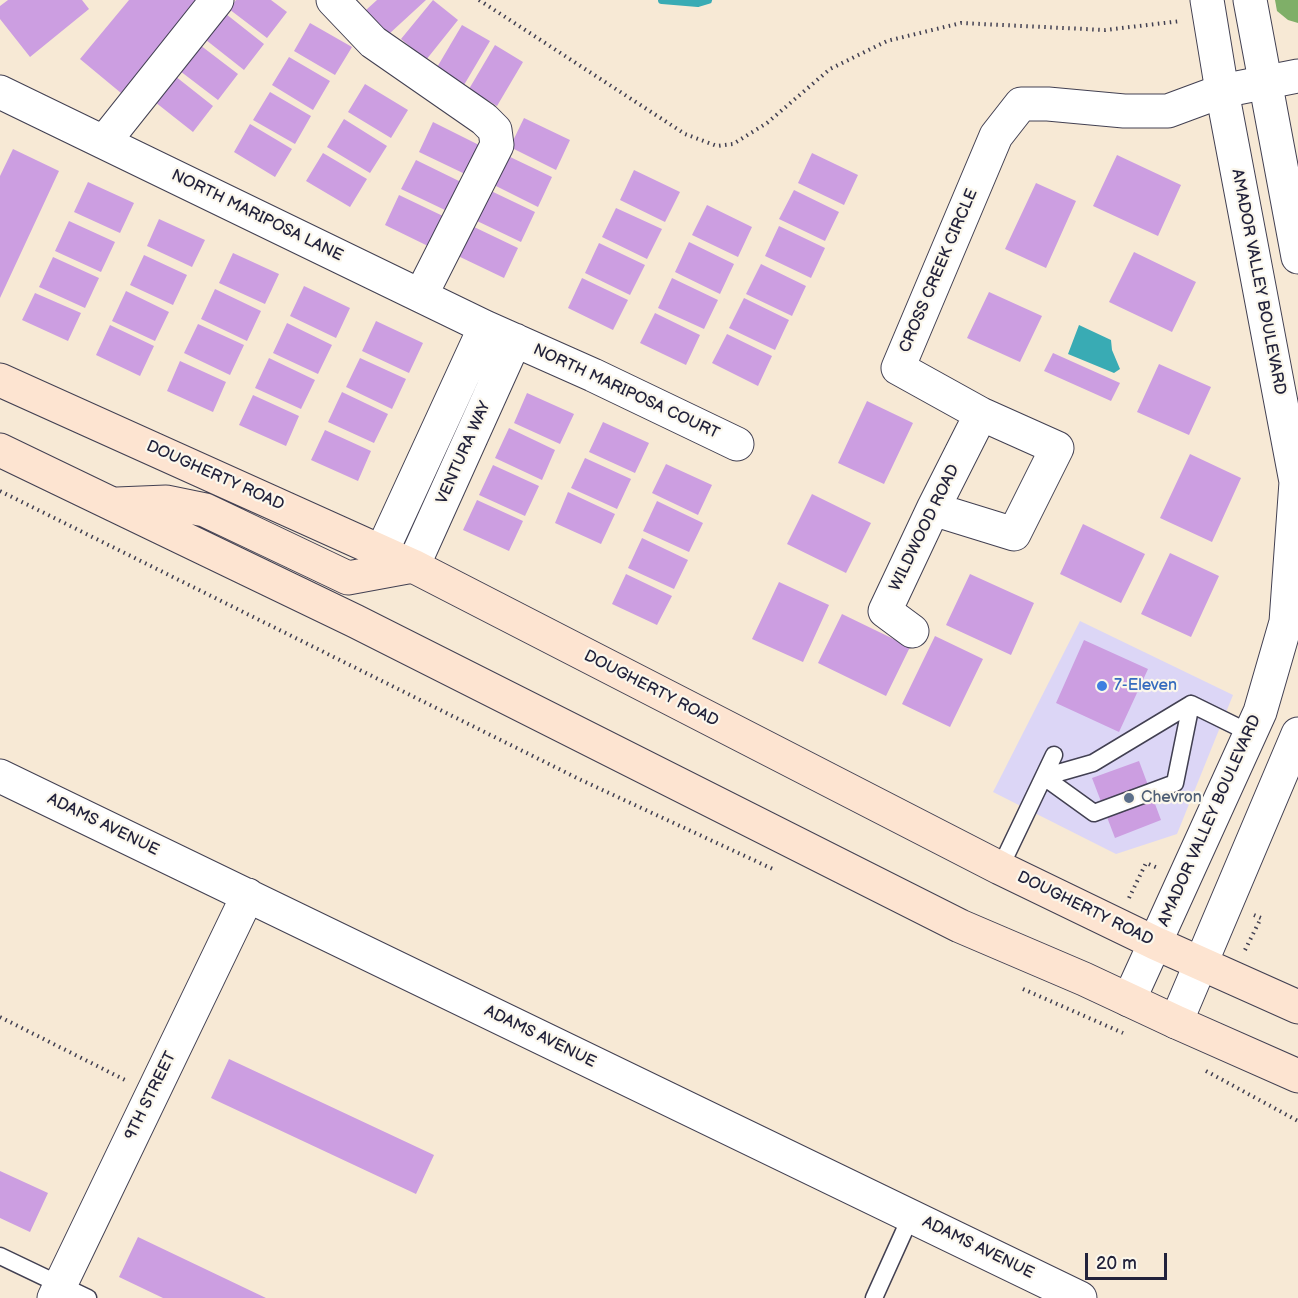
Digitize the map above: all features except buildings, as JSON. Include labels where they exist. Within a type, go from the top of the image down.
[{"type":"main road","name":"DOUGHERTY ROAD","points":[[0,380],[382,551],[1000,868],[1155,943],[1298,1007]]},
{"type":"main road","points":[[0,450],[355,621],[960,926],[1298,1076]]},
{"type":"main road","points":[[112,504],[166,502],[205,510],[348,578],[413,566]]},
{"type":"street","points":[[104,142],[217,0]]},
{"type":"street","points":[[333,0],[373,42],[484,119],[495,130],[497,145],[421,295]]},
{"type":"street","points":[[1250,0],[1298,258]]},
{"type":"street","name":"AMADOR VALLEY BOULEVARD","points":[[1129,1000],[1260,712],[1286,622],[1296,482],[1222,91],[1197,10]]},
{"type":"street","points":[[1222,91],[1298,76]]},
{"type":"street","name":"CROSS CREEK CIRCLE","points":[[933,509],[1014,534],[1057,448],[981,414],[898,368],[996,136],[1021,104],[1048,104],[1124,111],[1168,111],[1222,91]]},
{"type":"street","name":"NORTH MARIPOSA LANE","points":[[0,92],[515,340]]},
{"type":"street","name":"VENTURA WAY","points":[[382,551],[485,327]]},
{"type":"street","name":"VENTURA WAY","points":[[413,566],[515,340]]},
{"type":"street","name":"NORTH MARIPOSA COURT","points":[[515,340],[737,444]]},
{"type":"street","name":"WILDWOOD ROAD","points":[[912,631],[885,611],[981,414]]},
{"type":"street","points":[[1176,1022],[1298,734]]},
{"type":"street","name":"ADAMS AVENUE","points":[[0,776],[1080,1298]]},
{"type":"street","name":"9TH STREET","points":[[68,1293],[152,1094],[248,895]]},
{"type":"lane","points":[[1191,704],[1250,733]]},
{"type":"lane","points":[[1044,777],[1093,763],[1191,704]]},
{"type":"lane","points":[[1044,777],[1094,813],[1175,783],[1191,704]]},
{"type":"lane","points":[[1000,868],[1054,755]]},
{"type":"lane","points":[[874,1298],[911,1216]]},
{"type":"lane","points":[[0,1256],[68,1293]]},
{"type":"path","points":[[479,0],[685,134],[717,146],[733,144],[767,123],[830,69],[887,41],[961,23],[1105,30],[1197,10]]},
{"type":"path","points":[[0,490],[581,780],[785,874]]},
{"type":"path","points":[[1021,987],[1129,1036]]},
{"type":"path","points":[[0,1017],[152,1094]]},
{"type":"path","points":[[1200,1067],[1298,1121]]},
{"type":"shaded area","points":[[1080,621],[1233,695],[1177,834],[1116,854],[993,792]]},
{"type":"green space","points":[[1275,0],[1298,0],[1298,23],[1288,20],[1277,11]]},
{"type":"water","points":[[1079,325],[1111,340],[1112,350],[1120,369],[1114,373],[1068,354]]},
{"type":"waterway","points":[[662,0],[698,3],[708,0]]},
{"type":"place","name":"7-Eleven","points":[[1102,686]]},
{"type":"place","name":"Chevron","points":[[1129,798]]}]
